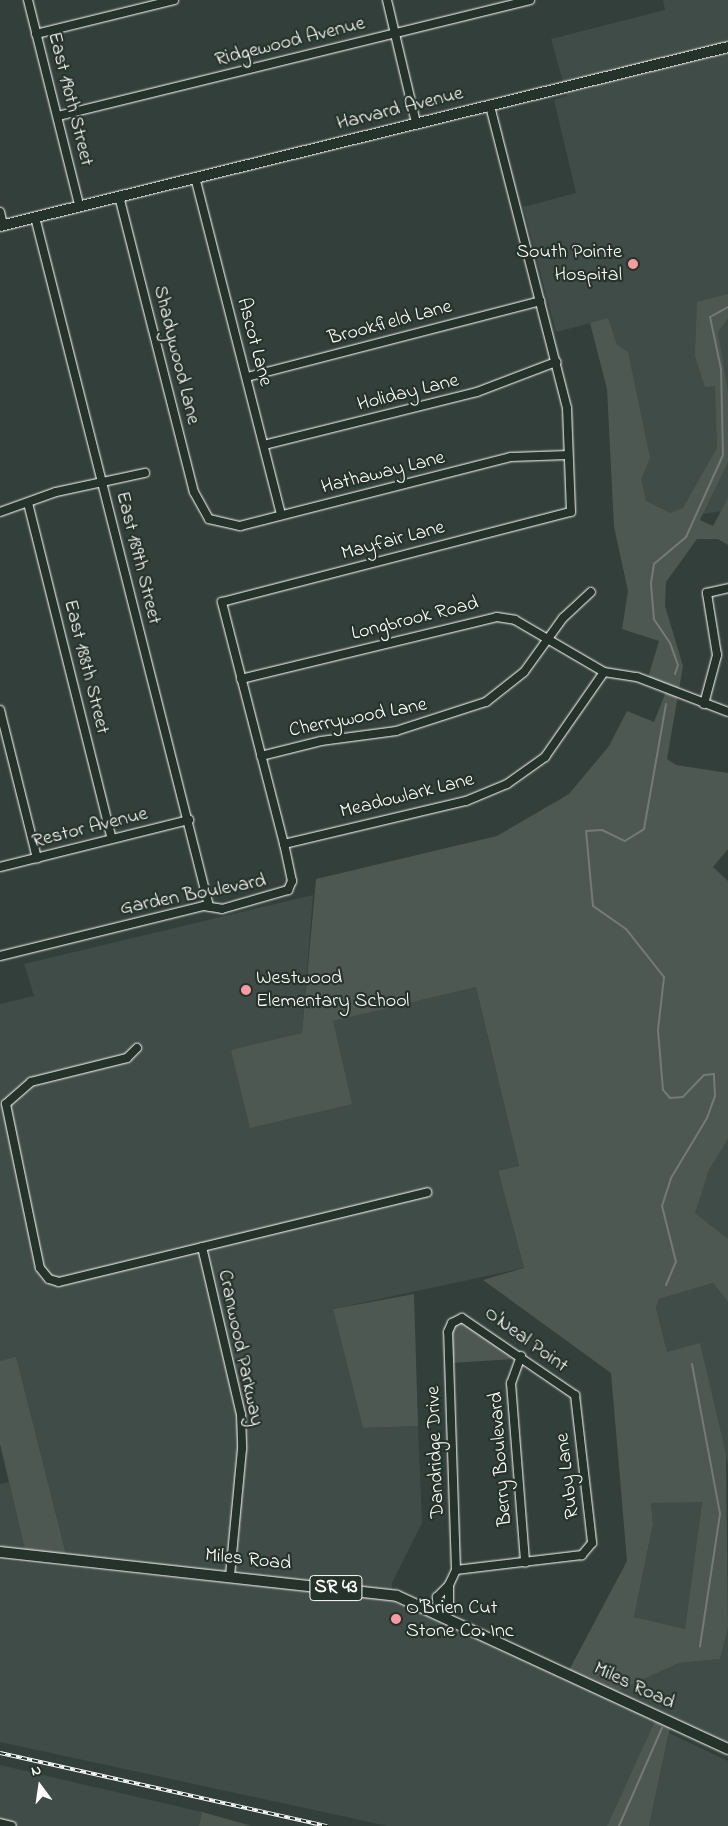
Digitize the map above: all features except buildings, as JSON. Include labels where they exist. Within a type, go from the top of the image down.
[{"type":"main road","name":"Harvard Avenue","points":[[2,225],[728,47]]},
{"type":"main road","name":"Miles Road","points":[[0,1552],[230,1575],[392,1595],[439,1611],[728,1749]]},
{"type":"street","name":"East 190th Street","points":[[28,0],[79,206]]},
{"type":"street","points":[[36,34],[174,0]]},
{"type":"street","points":[[387,0],[416,123]]},
{"type":"street","name":"Ridgewood Avenue","points":[[58,116],[530,0]]},
{"type":"street","points":[[490,105],[556,362],[569,424],[568,454]]},
{"type":"street","name":"Ascot Lane","points":[[195,177],[281,516]]},
{"type":"street","name":"Shadywood Lane","points":[[119,196],[194,492],[208,518]]},
{"type":"street","points":[[0,212],[2,225]]},
{"type":"street","name":"East 189th Street","points":[[35,217],[189,820],[209,906]]},
{"type":"street","name":"Brookfield Lane","points":[[247,378],[540,300]]},
{"type":"street","name":"Holiday Lane","points":[[264,445],[477,392],[556,362]]},
{"type":"street","name":"Hathaway Lane","points":[[208,518],[240,526],[511,457],[568,454]]},
{"type":"street","name":"Mayfair Lane","points":[[222,602],[571,512],[568,454]]},
{"type":"street","points":[[0,512],[102,482],[145,473]]},
{"type":"street","name":"East 188th Street","points":[[28,503],[112,839]]},
{"type":"street","points":[[704,704],[717,656],[707,593],[728,588]]},
{"type":"street","name":"Cherrywood Lane","points":[[261,756],[321,741],[396,731],[471,708],[508,688],[548,638],[591,592]]},
{"type":"street","name":"Garden Boulevard","points":[[0,956],[209,906],[222,909],[288,890],[292,881],[284,844],[222,602]]},
{"type":"street","name":"Longbrook Road","points":[[242,679],[497,616],[515,620],[604,672],[637,677],[728,712]]},
{"type":"street","name":"Meadowlark Lane","points":[[284,844],[466,801],[507,784],[545,757],[604,672]]},
{"type":"street","points":[[0,710],[37,858]]},
{"type":"street","points":[[0,746],[8,743]]},
{"type":"street","name":"Restor Avenue","points":[[0,867],[189,820]]},
{"type":"street","name":"Cranwood Parkway","points":[[137,1048],[127,1058],[31,1082],[6,1104],[40,1268],[49,1279],[60,1282],[427,1192]]},
{"type":"street","name":"Cranwood Parkway","points":[[202,1247],[241,1414],[242,1449],[230,1575]]},
{"type":"street","name":"O'Neal Point","points":[[456,1320],[472,1320],[575,1395]]},
{"type":"street","name":"Dandridge Drive","points":[[449,1585],[452,1597],[446,1608],[439,1611],[437,1597],[449,1585],[456,1570],[448,1332],[456,1320]]},
{"type":"street","name":"Berry Boulevard","points":[[520,1356],[511,1383],[525,1562]]},
{"type":"street","name":"Ruby Lane","points":[[525,1562],[588,1552],[592,1540],[575,1395]]},
{"type":"street","points":[[456,1570],[525,1562]]},
{"type":"street","points":[[0,1823],[12,1826]]},
{"type":"shaded area","name":"South Pointe Hospital","points":[[663,0],[728,0],[728,510],[631,526],[599,321],[556,332],[523,207],[576,193],[554,100],[567,96],[551,39],[665,10]]},
{"type":"shaded area","points":[[728,294],[728,318],[718,332],[728,392],[728,462],[700,520],[713,526],[728,498],[728,545],[718,539],[697,539],[666,582],[665,606],[683,666],[667,759],[676,765],[728,773],[728,849],[713,867],[728,881],[728,1139],[709,1170],[695,1213],[728,1239],[728,1302],[713,1283],[659,1299],[656,1308],[667,1352],[700,1343],[726,1454],[728,1628],[720,1659],[679,1663],[609,1695],[567,1674],[627,1561],[611,1373],[483,1280],[524,1268],[498,1171],[519,1166],[476,987],[333,1021],[352,1104],[250,1128],[231,1050],[302,1033],[316,879],[497,836],[569,794],[609,746],[627,711],[654,722],[667,689],[647,681],[659,641],[622,629],[628,591],[614,527],[607,389],[590,323],[608,318],[617,345],[628,352],[650,458],[641,479],[646,501],[670,513],[683,508],[717,448],[715,386],[705,387],[695,356],[697,302]],"holes":[[[702,1502],[685,1629],[634,1617],[653,1524],[651,1503]]]},
{"type":"shaded area","points":[[313,895],[302,1034],[250,1127],[332,1021],[476,987],[519,1166],[498,1172],[524,1268],[333,1309],[363,1428],[418,1426],[422,1523],[392,1583],[392,1595],[67,1558],[16,1358],[0,1361],[0,1004],[34,996],[24,964]]},
{"type":"shaded area","points":[[728,1139],[728,1239],[694,1213],[709,1170]]},
{"type":"shaded area","points":[[713,1283],[728,1302],[728,1465],[700,1344],[667,1352],[656,1308],[659,1299]]},
{"type":"shaded area","points":[[414,1294],[418,1426],[363,1428],[333,1309]]},
{"type":"shaded area","points":[[462,1321],[515,1357],[515,1359],[451,1363],[451,1328]]},
{"type":"shaded area","points":[[16,1357],[67,1558],[26,1554],[0,1444],[0,1361]]},
{"type":"shaded area","points":[[9,1482],[26,1554],[0,1552],[0,1484]]},
{"type":"shaded area","points":[[702,1501],[685,1629],[634,1617],[653,1524],[651,1503]]},
{"type":"shaded area","points":[[0,1560],[389,1599],[656,1721],[607,1826],[388,1826],[0,1742]]},
{"type":"shaded area","points":[[728,1628],[728,1749],[609,1695],[679,1663],[720,1659]]},
{"type":"shaded area","points":[[657,1717],[671,1723],[649,1826],[607,1826]]},
{"type":"shaded area","points":[[669,1733],[728,1761],[728,1826],[649,1826]]},
{"type":"shaded area","points":[[0,1765],[202,1812],[199,1826],[0,1826]]},
{"type":"shaded area","points":[[202,1812],[252,1826],[199,1826]]},
{"type":"waterway","points":[[675,674],[678,665],[670,643],[654,619],[651,583],[654,564],[686,537],[723,455],[721,369],[710,317],[728,307]]},
{"type":"waterway","points":[[666,704],[644,829],[625,841],[602,830],[586,831],[593,906],[626,929],[664,977],[658,1030],[663,1090],[670,1098],[683,1097],[704,1075],[714,1074],[715,1096],[707,1118],[671,1178],[662,1206],[676,1262],[666,1285]]},
{"type":"waterway","points":[[692,1364],[720,1514],[700,1646]]},
{"type":"waterway","points":[[619,1826],[662,1728]]},
{"type":"railway","points":[[0,1753],[327,1826]]},
{"type":"place","name":"South Pointe Hospital","points":[[633,264]]},
{"type":"place","name":"Westwood Elementary School","points":[[246,990]]},
{"type":"place","name":"O'Brien Cut Stone Co. Inc","points":[[396,1619]]}]
